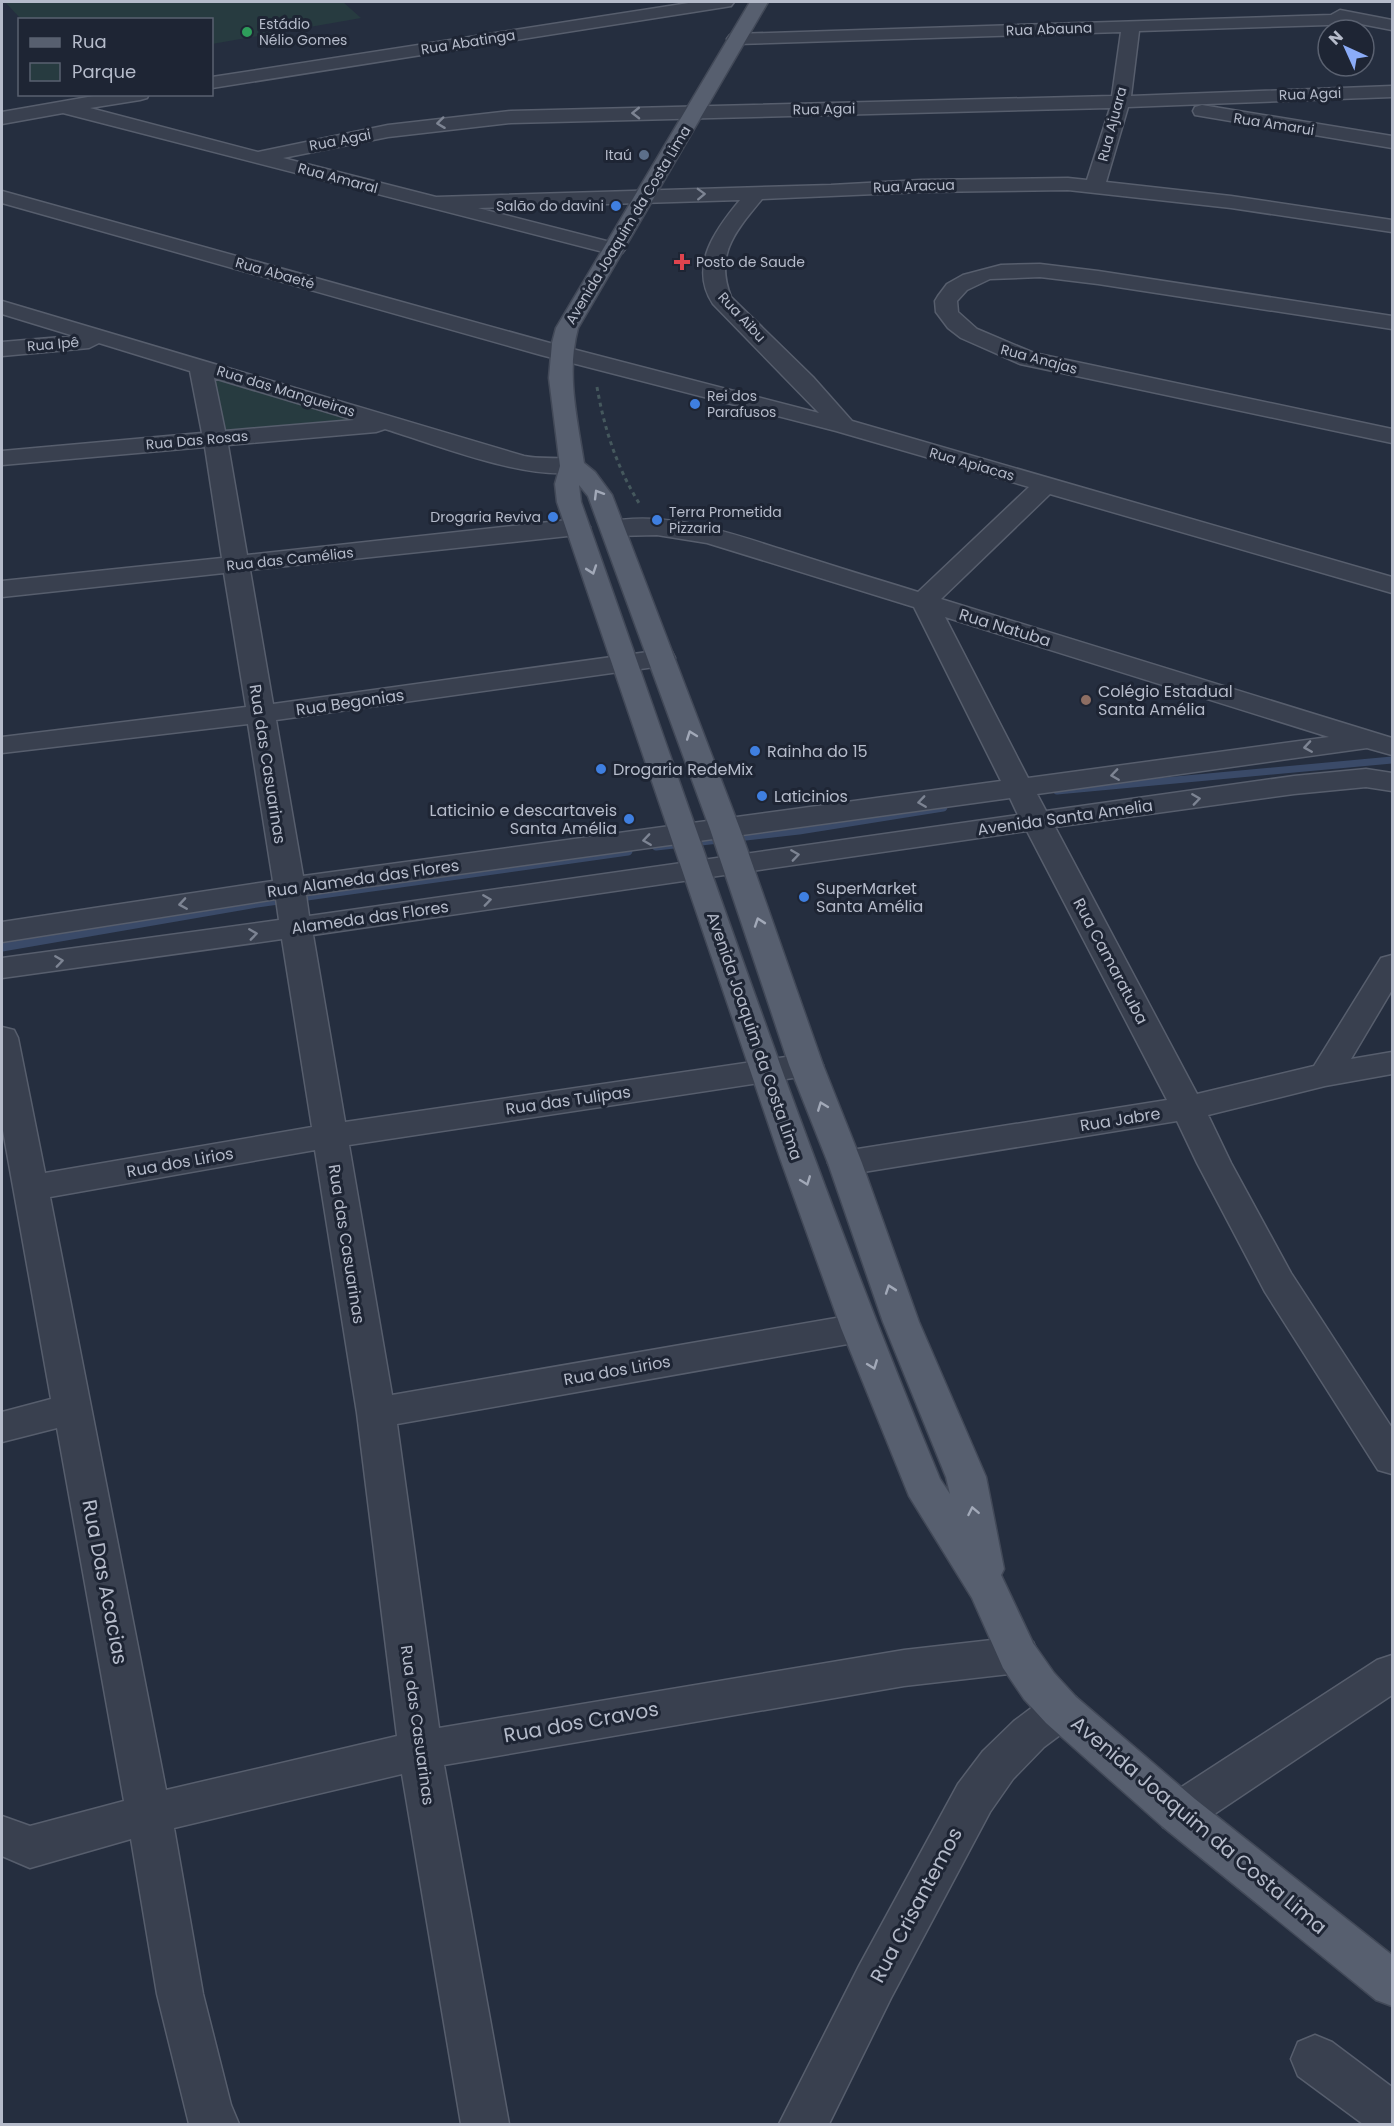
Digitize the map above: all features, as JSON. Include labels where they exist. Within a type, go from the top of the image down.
[{"type":"main road","name":"Avenida Joaquim da Costa Lima","points":[[759,2],[555,352],[572,466],[568,476],[566,495],[859,1328],[923,1485],[988,1589],[1018,1655],[1039,1686],[1061,1710],[1179,1813],[1392,1984]]},
{"type":"main road","name":"Avenida Joaquim da Costa Lima","points":[[572,466],[586,477],[600,495],[726,829],[806,1065],[845,1163],[901,1322],[966,1477],[988,1589]]},
{"type":"street","name":"Rua Abatinga","points":[[213,83],[725,2]]},
{"type":"street","name":"Rua Abauna","points":[[1286,3],[1352,18]]},
{"type":"street","name":"Rua Abauna","points":[[736,39],[1316,21]]},
{"type":"street","name":"Rua Abauna","points":[[1376,22],[1392,25]]},
{"type":"street","name":"Rua Ajuara","points":[[1095,186],[1121,101],[1131,26]]},
{"type":"street","name":"Rua Agai","points":[[260,157],[330,141],[441,123],[511,117],[1156,101],[1392,92]]},
{"type":"street","points":[[2,118],[128,96]]},
{"type":"street","name":"Rua Amarui","points":[[1156,101],[1242,119],[1392,142]]},
{"type":"street","name":"Rua Amaral","points":[[62,107],[615,249]]},
{"type":"street","name":"Rua Aracua","points":[[433,203],[953,185],[1095,186],[1231,202],[1392,226]]},
{"type":"street","name":"Rua Aibu","points":[[757,192],[728,227],[716,249],[713,265],[714,284],[721,299],[805,382],[844,426]]},
{"type":"street","name":"Rua Abaeté","points":[[2,197],[555,352]]},
{"type":"street","name":"Rua Anajas","points":[[1392,322],[1109,279],[1035,271],[1000,271],[984,275],[954,290],[945,305],[947,313],[976,339],[1028,359],[1392,436]]},
{"type":"street","name":"Rua das Mangueiras","points":[[2,307],[519,462],[538,466],[572,466]]},
{"type":"street","name":"Rua Ipê","points":[[2,349],[105,339]]},
{"type":"street","name":"Rua Apiacas","points":[[555,352],[844,426],[1392,585]]},
{"type":"street","name":"Rua das Casuarinas","points":[[201,365],[376,1413],[420,1750],[485,2124]]},
{"type":"street","name":"Rua Das Rosas","points":[[2,458],[393,424]]},
{"type":"street","points":[[924,601],[1046,485]]},
{"type":"street","name":"Rua Natuba","points":[[614,528],[657,527],[711,536],[1379,743]]},
{"type":"street","name":"Rua das Camélias","points":[[2,589],[577,528]]},
{"type":"street","name":"Rua Camaratuba","points":[[924,601],[1019,788],[1188,1108],[1214,1163],[1278,1281],[1392,1459]]},
{"type":"street","name":"Rua Begonias","points":[[2,745],[260,714],[662,658]]},
{"type":"street","name":"Avenida Santa Amelia","points":[[726,829],[1019,788],[1379,743]]},
{"type":"street","name":"Avenida Santa Amelia","points":[[738,863],[1332,780],[1366,778],[1392,782]]},
{"type":"street","name":"Rua Alameda das Flores","points":[[2,932],[288,888],[726,829]]},
{"type":"street","name":"Alameda das Flores","points":[[2,968],[296,928],[738,863]]},
{"type":"street","points":[[1325,1075],[1392,966]]},
{"type":"street","name":"Rua Das Acacias","points":[[2,1038],[149,1814],[180,1994],[209,2115],[215,2124]]},
{"type":"street","name":"Rua Jabre","points":[[845,1163],[1188,1108],[1325,1075],[1392,1064]]},
{"type":"street","name":"Rua das Tulipas","points":[[329,1136],[806,1065]]},
{"type":"street","name":"Rua dos Lirios","points":[[31,1188],[329,1136]]},
{"type":"street","name":"Rua dos Lirios","points":[[376,1413],[859,1328]]},
{"type":"street","points":[[2,1427],[72,1409]]},
{"type":"street","name":"Rua dos Cravos","points":[[2,1836],[30,1847],[149,1814],[420,1750],[904,1668],[1018,1655]]},
{"type":"street","points":[[1179,1813],[1392,1673]]},
{"type":"street","name":"Rua Crisantemos","points":[[803,2124],[930,1877],[974,1798],[998,1765],[1029,1734],[1061,1710]]},
{"type":"street","points":[[1315,2059],[1392,2116]]},
{"type":"path","points":[[591,360],[600,409],[616,456],[634,496],[657,527]]},
{"type":"green space","name":"Estádio Nélio Gomes","points":[[5,2],[343,2],[361,18],[213,44],[213,18],[20,18]]},
{"type":"green space","points":[[204,366],[381,420],[215,436]]},
{"type":"waterway","points":[[1057,791],[1392,760]]},
{"type":"waterway","points":[[656,846],[799,830],[943,807]]},
{"type":"waterway","points":[[2,947],[251,904],[628,851]]},
{"type":"place","name":"Estádio Nélio Gomes","points":[[247,32]]},
{"type":"place","name":"Itaú","points":[[644,155]]},
{"type":"place","name":"Salão do davini","points":[[616,206]]},
{"type":"place","name":"Posto de Saude","points":[[682,262]]},
{"type":"place","name":"Rei dos Parafusos","points":[[695,404]]},
{"type":"place","name":"Drogaria Reviva","points":[[553,517]]},
{"type":"place","name":"Terra Prometida Pizzaria","points":[[657,520]]},
{"type":"place","name":"Colégio Estadual Santa Amélia","points":[[1086,700]]},
{"type":"place","name":"Rainha do 15","points":[[755,751]]},
{"type":"place","name":"Drogaria RedeMix","points":[[601,769]]},
{"type":"place","name":"Laticinios","points":[[762,796]]},
{"type":"place","name":"Laticinio e descartaveis Santa Amélia","points":[[629,819]]},
{"type":"place","name":"SuperMarket Santa Amélia","points":[[804,897]]}]
